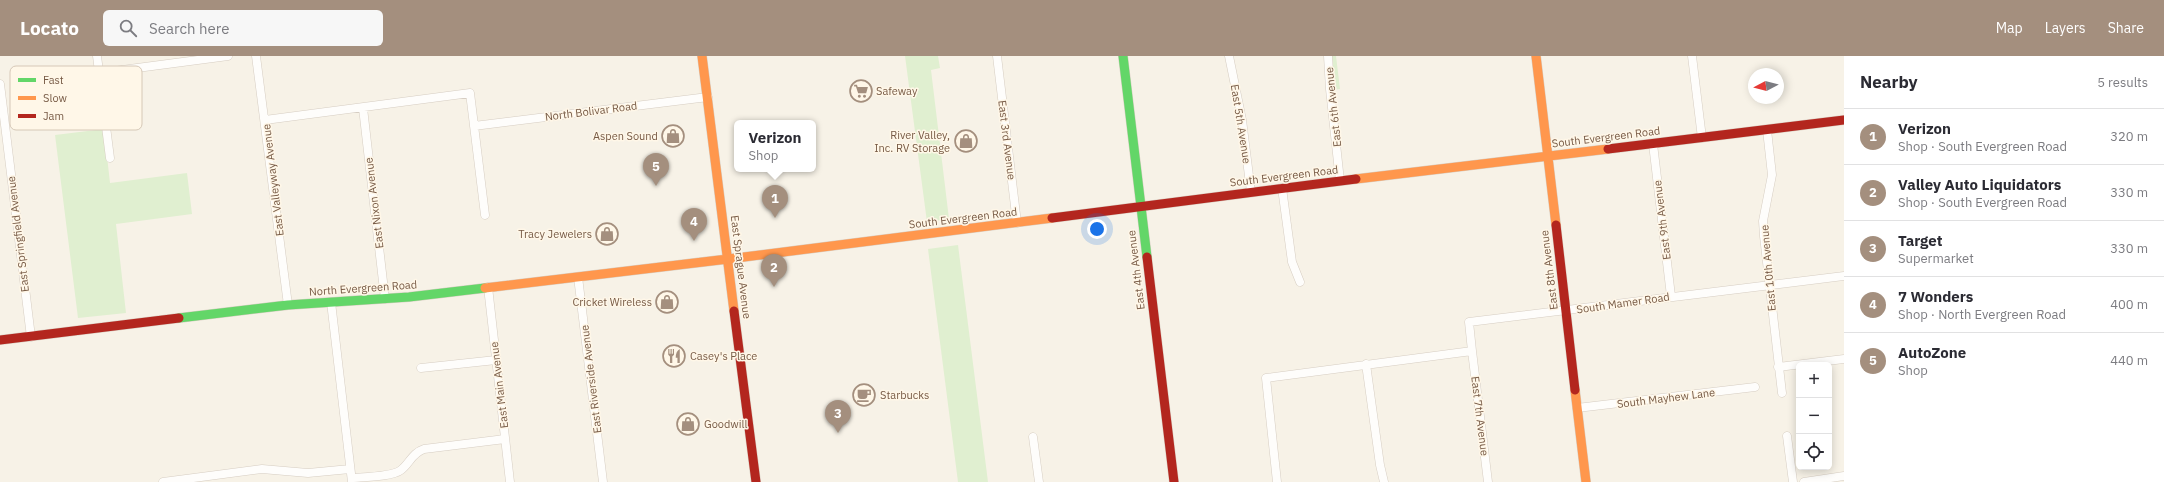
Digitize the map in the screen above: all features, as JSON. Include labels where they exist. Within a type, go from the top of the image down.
[{"type":"main road","name":"East Sprague Avenue","points":[[702,56],[756,482]]},
{"type":"main road","name":"East 4th Avenue","points":[[1123,56],[1174,482]]},
{"type":"main road","name":"East 8th Avenue","points":[[1536,56],[1586,482]]},
{"type":"main road","name":"South Evergreen Road","points":[[728,258],[1017,223],[1282,188],[1844,120]]},
{"type":"main road","name":"North Evergreen Road","points":[[0,340],[288,305],[385,299],[728,258]]},
{"type":"street","points":[[96,56],[98,66]]},
{"type":"street","points":[[142,67],[228,56]]},
{"type":"street","name":"East Valleyway Avenue","points":[[256,56],[288,305]]},
{"type":"street","name":"East 3rd Avenue","points":[[996,56],[1017,223]]},
{"type":"street","name":"East 5th Avenue","points":[[1229,56],[1242,120],[1251,192]]},
{"type":"street","name":"East 6th Avenue","points":[[1328,56],[1340,181]]},
{"type":"street","points":[[1692,56],[1702,138]]},
{"type":"street","name":"East Springfield Avenue","points":[[0,84],[31,337]]},
{"type":"street","points":[[265,120],[470,93],[485,215]]},
{"type":"street","name":"North Bolivar Road","points":[[474,126],[708,97]]},
{"type":"street","name":"East Nixon Avenue","points":[[363,108],[385,299]]},
{"type":"street","points":[[106,130],[110,158]]},
{"type":"street","name":"East 10th Avenue","points":[[1767,130],[1772,175],[1764,221],[1778,367],[1782,393]]},
{"type":"street","name":"East 9th Avenue","points":[[1653,144],[1671,296]]},
{"type":"street","points":[[1282,188],[1292,262],[1300,282]]},
{"type":"street","name":"South Mamer Road","points":[[1472,351],[1469,322],[1671,296],[1844,276]]},
{"type":"street","name":"East Riverside Avenue","points":[[578,277],[603,482]]},
{"type":"street","name":"East Main Avenue","points":[[488,287],[510,482]]},
{"type":"street","points":[[331,302],[352,480],[395,473],[405,466],[412,456],[424,449],[505,439]]},
{"type":"street","points":[[1277,482],[1266,378],[1472,351]]},
{"type":"street","name":"East 7th Avenue","points":[[1472,351],[1488,482]]},
{"type":"street","points":[[1778,367],[1844,359]]},
{"type":"street","points":[[422,368],[496,360]]},
{"type":"street","points":[[1366,364],[1380,465],[1384,482]]},
{"type":"street","name":"South Mayhew Lane","points":[[1577,408],[1755,387]]},
{"type":"street","points":[[1787,436],[1793,482]]},
{"type":"street","points":[[1033,437],[1039,482]]},
{"type":"street","points":[[163,482],[262,469],[308,473],[350,469]]},
{"type":"street","points":[[1804,482],[1844,476]]},
{"type":"green space","points":[[905,56],[938,56],[940,68],[931,70],[949,219],[927,222]]},
{"type":"green space","points":[[1331,56],[1336,56],[1340,89],[1333,90]]},
{"type":"green space","points":[[104,130],[110,183],[187,173],[192,214],[116,224],[126,313],[78,318],[55,135]]},
{"type":"green space","points":[[958,245],[988,482],[958,482],[928,249]]},
{"type":"traffic: fast","points":[[1123,56],[1147,257]]},
{"type":"traffic: fast","points":[[179,318],[288,305],[409,297],[485,288]]},
{"type":"traffic: slow","points":[[702,56],[734,311]]},
{"type":"traffic: slow","points":[[1536,56],[1556,225]]},
{"type":"traffic: slow","points":[[1356,179],[1608,149]]},
{"type":"traffic: slow","points":[[728,259],[1052,218]]},
{"type":"traffic: slow","points":[[485,288],[728,259]]},
{"type":"traffic: slow","points":[[1575,390],[1586,482]]},
{"type":"traffic: jam","points":[[1608,149],[1844,120]]},
{"type":"traffic: jam","points":[[1052,218],[1356,179]]},
{"type":"traffic: jam","points":[[1556,225],[1575,390]]},
{"type":"traffic: jam","points":[[1147,257],[1174,482]]},
{"type":"traffic: jam","points":[[734,311],[756,482]]},
{"type":"traffic: jam","points":[[0,340],[179,318]]},
{"type":"place","name":"Safeway","points":[[861,91]]},
{"type":"place","name":"Aspen Sound","points":[[673,136]]},
{"type":"place","name":"River Valley, Inc. RV Storage","points":[[966,141]]},
{"type":"place","name":"AutoZone","points":[[656,186]]},
{"type":"place","name":"Verizon","points":[[775,218]]},
{"type":"place","name":"Tracy Jewelers","points":[[607,234]]},
{"type":"place","name":"7 Wonders","points":[[694,241]]},
{"type":"place","name":"Valley Auto Liquidators","points":[[774,287]]},
{"type":"place","name":"Cricket Wireless","points":[[667,302]]},
{"type":"place","name":"Casey's Place","points":[[674,356]]},
{"type":"place","name":"Starbucks","points":[[864,395]]},
{"type":"place","name":"Goodwill","points":[[688,424]]},
{"type":"place","name":"Target","points":[[838,433]]}]
